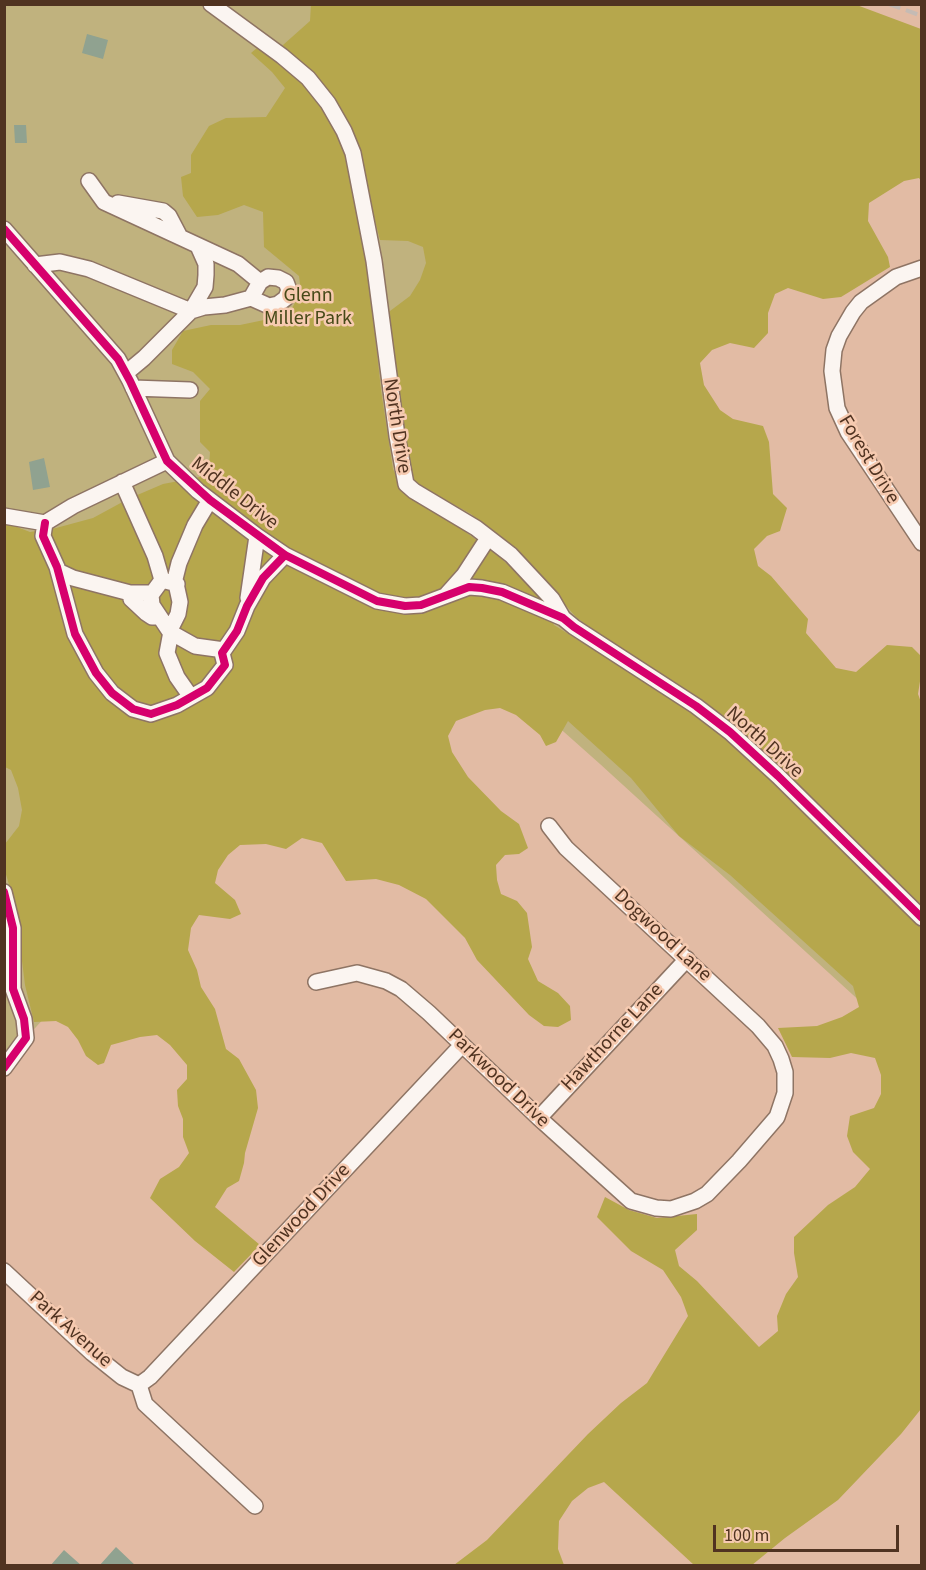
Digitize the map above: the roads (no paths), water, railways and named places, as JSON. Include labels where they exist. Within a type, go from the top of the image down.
[{"type":"street","name":"North Drive","points":[[211,4],[308,78],[340,121],[353,153],[374,261],[388,372],[406,484],[414,491],[456,514],[511,555],[552,598],[563,618],[574,627],[696,706],[730,732],[778,776],[921,918]]},
{"type":"street","points":[[89,181],[104,202],[238,264],[261,282]]},
{"type":"street","name":"Middle Drive","points":[[4,229],[104,342],[126,373],[167,461],[210,500],[285,555],[377,601],[405,606],[421,605],[469,587],[482,588],[502,592],[563,618]]},
{"type":"street","points":[[126,373],[191,311],[205,287],[206,264],[198,246]]},
{"type":"street","points":[[35,265],[60,262],[89,269],[191,311],[251,298],[268,306],[278,304],[289,290],[286,282],[268,277],[261,282],[251,298]]},
{"type":"street","name":"Forest Drive","points":[[921,268],[896,277],[876,290],[853,312],[834,350],[832,371],[837,408],[848,432],[921,543]]},
{"type":"street","points":[[134,388],[190,390]]},
{"type":"street","points":[[4,516],[45,523],[73,506],[167,461]]},
{"type":"street","points":[[122,482],[155,556],[164,586],[180,602],[178,614],[170,632],[167,652],[177,677],[191,697]]},
{"type":"street","points":[[58,571],[73,578],[130,593],[164,586],[176,579],[179,563],[195,525],[210,500]]},
{"type":"street","points":[[45,523],[43,536],[58,571],[75,634],[96,673],[112,693],[133,709],[150,714],[177,705],[207,688],[225,665],[222,653],[237,632],[247,606],[263,578],[285,555]]},
{"type":"street","points":[[247,606],[258,536]]},
{"type":"street","points":[[446,596],[464,575],[488,538]]},
{"type":"street","points":[[164,586],[152,605],[170,632],[195,646],[224,650]]},
{"type":"street","points":[[130,593],[131,599],[146,613],[152,617],[160,617]]},
{"type":"street","name":"Dogwood Lane","points":[[549,826],[566,848],[758,1026],[775,1046],[783,1066],[786,1083],[784,1100],[777,1117],[707,1194],[671,1209]]},
{"type":"street","points":[[4,892],[13,928],[13,989],[24,1019],[26,1038],[4,1068]]},
{"type":"street","name":"Hawthorne Lane","points":[[539,1118],[687,959]]},
{"type":"street","name":"Parkwood Drive","points":[[316,982],[357,973],[386,981],[408,995],[623,1195],[631,1201],[671,1209]]},
{"type":"street","name":"Glenwood Drive","points":[[139,1385],[150,1377],[462,1045]]},
{"type":"street","name":"Park Avenue","points":[[4,1270],[92,1353],[122,1377],[139,1385]]},
{"type":"street","points":[[139,1385],[145,1404],[255,1506]]},
{"type":"railway","points":[[889,4],[922,16]]},
{"type":"park label","name":"Glenn Miller Park","points":[[308,308]]}]
